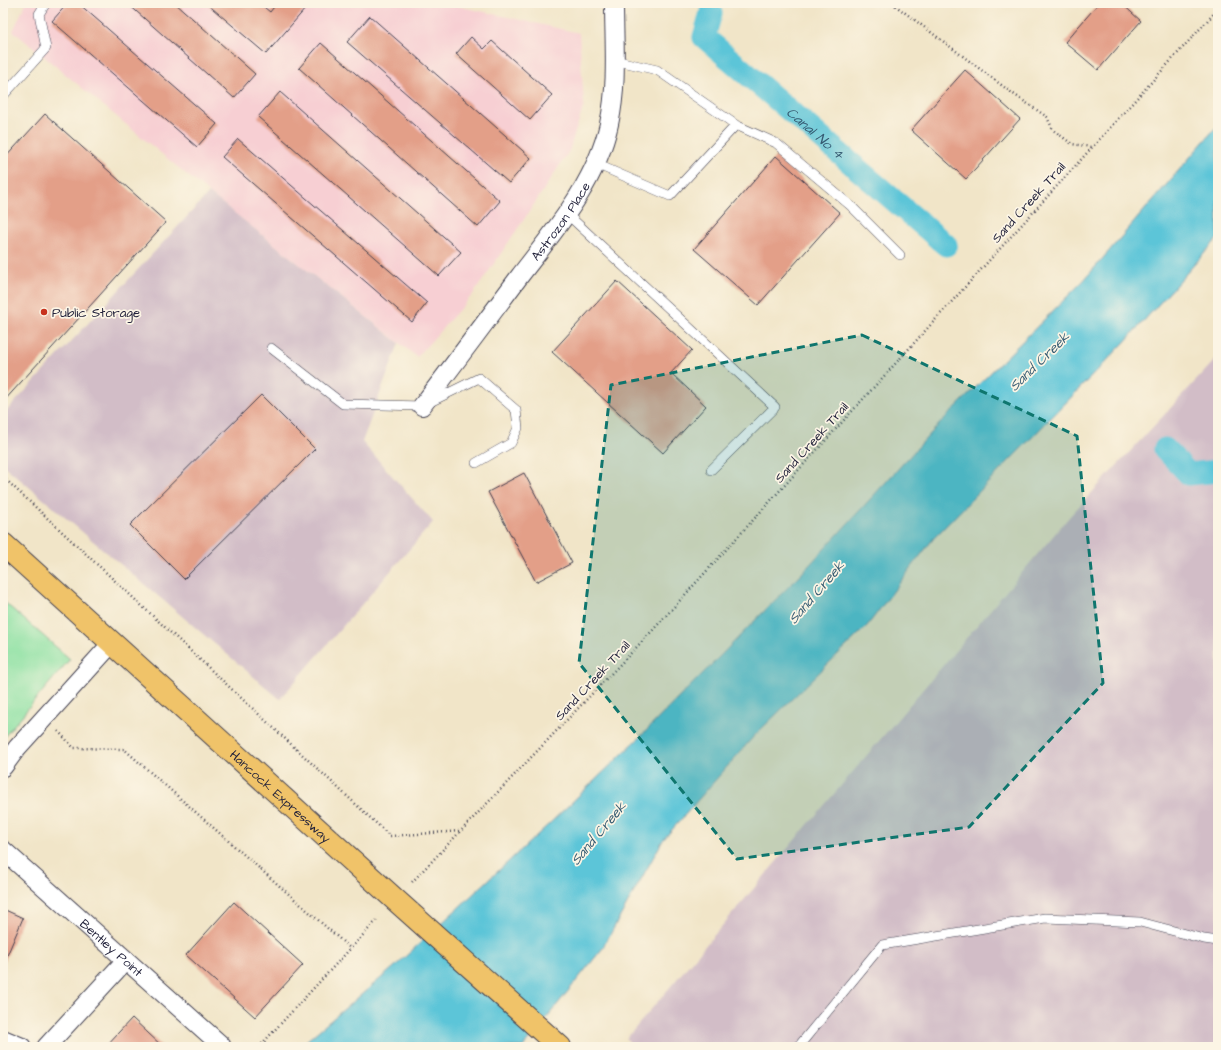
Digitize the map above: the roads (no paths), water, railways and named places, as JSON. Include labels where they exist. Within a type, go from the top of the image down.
[{"type":"main road","name":"Hancock Expressway","points":[[3,544],[560,1047]]},
{"type":"street","name":"Astrozon Place","points":[[422,406],[567,214],[592,173],[609,125],[614,96],[614,3]]},
{"type":"street","points":[[3,767],[17,748],[112,643]]},
{"type":"street","name":"Bentley Point","points":[[3,850],[220,1045]]},
{"type":"street","points":[[46,1047],[126,960]]},
{"type":"street","points":[[3,1039],[22,1047]]},
{"type":"lane","points":[[3,96],[46,48],[39,14],[46,3]]},
{"type":"lane","points":[[614,60],[657,70],[736,125],[776,143],[851,206],[900,255]]},
{"type":"lane","points":[[596,164],[670,196],[736,125]]},
{"type":"lane","points":[[567,214],[775,407],[711,470]]},
{"type":"lane","points":[[271,348],[343,404],[422,406],[480,378],[516,410],[518,428],[511,443],[476,463]]},
{"type":"lane","points":[[798,1047],[882,945],[1045,918],[1140,922],[1204,939],[1218,941]]},
{"type":"water","name":"Sand Creek","points":[[1218,125],[1218,238],[1123,344],[933,539],[867,626],[754,736],[663,840],[602,949],[523,1047],[299,1047],[393,968],[548,825],[639,738],[802,573],[945,418],[1084,280]]},
{"type":"waterway","name":"Canal No 4","points":[[711,13],[704,37],[946,245]]},
{"type":"waterway","name":"Canal No 4","points":[[1165,449],[1189,474],[1218,471]]},
{"type":"place","name":"Public Storage","points":[[44,312]]}]
